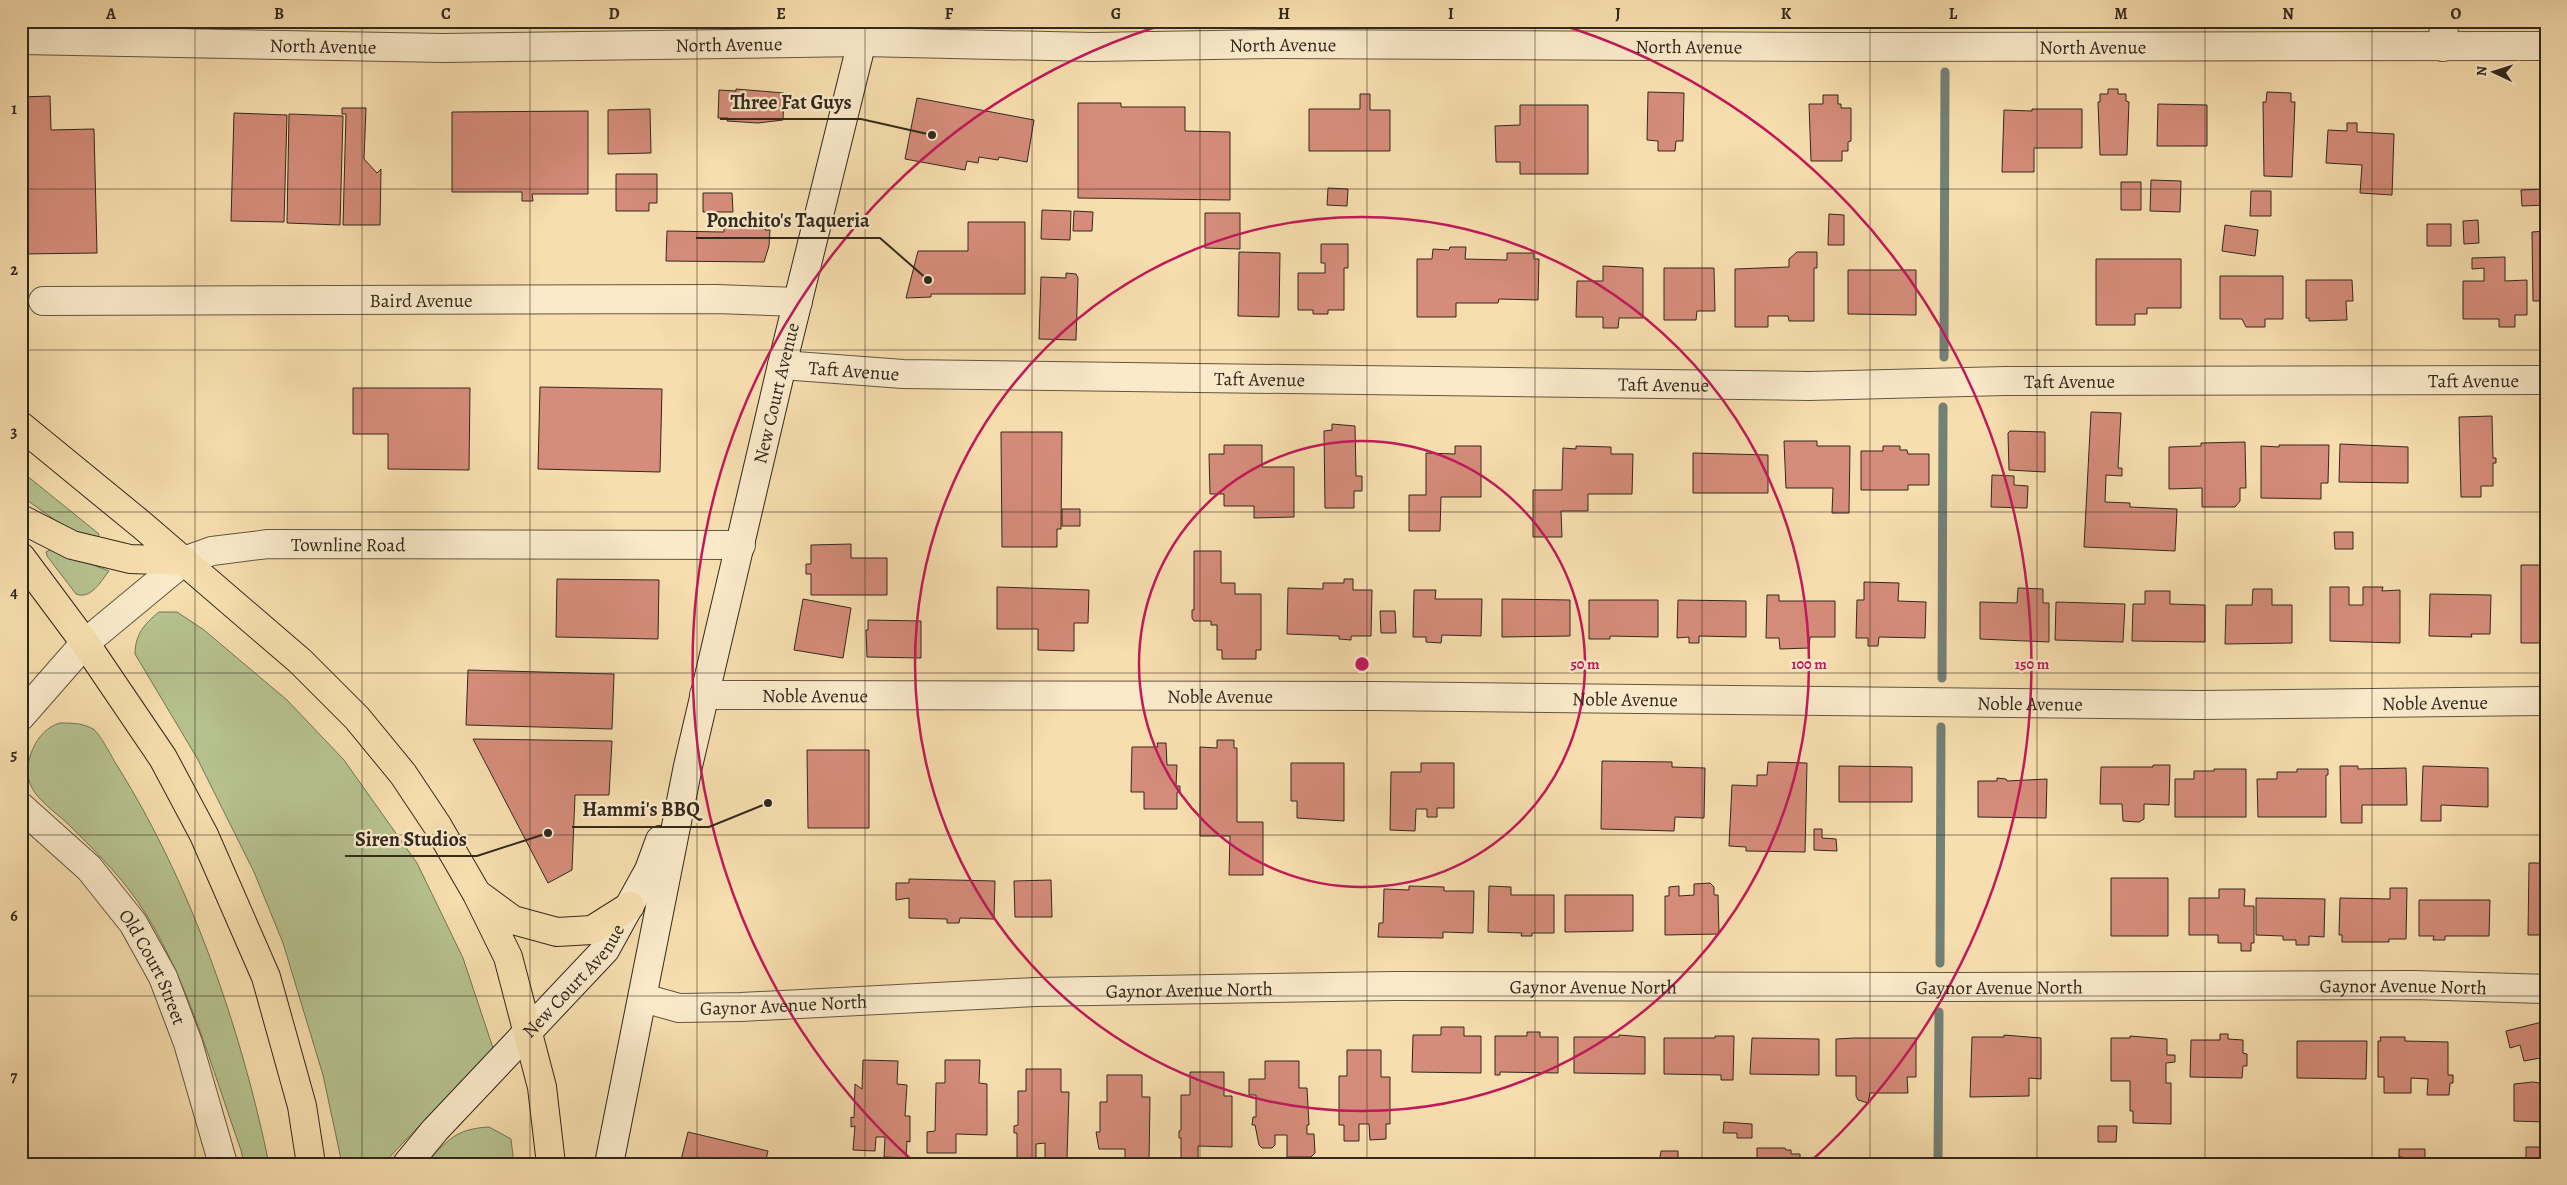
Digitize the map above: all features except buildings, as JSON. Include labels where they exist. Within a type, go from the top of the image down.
[{"type":"main road","points":[[21,426],[184,560],[300,661],[357,718],[403,774],[437,825],[477,894],[508,958],[542,1087],[551,1164]]},
{"type":"main road","points":[[21,518],[72,545],[130,559],[184,560]]},
{"type":"main road","points":[[21,557],[85,643],[167,766],[204,834],[266,977],[302,1106],[311,1164]]},
{"type":"main road","points":[[477,894],[512,920],[557,932],[592,930],[630,906]]},
{"type":"street","name":"North Avenue","points":[[21,40],[444,48],[865,32],[1092,47],[2444,34],[2546,46]]},
{"type":"street","name":"New Court Avenue","points":[[609,1164],[688,766],[704,695],[782,365],[865,32]]},
{"type":"street","name":"Baird Avenue","points":[[43,301],[628,299],[798,302]]},
{"type":"street","name":"Taft Avenue","points":[[782,365],[903,374],[1809,386],[2005,380],[2546,380]]},
{"type":"street","name":"Townline Road","points":[[21,716],[85,643],[184,560],[212,551],[268,544],[740,546]]},
{"type":"street","name":"Noble Avenue","points":[[704,695],[1375,696],[2200,706],[2546,701]]},
{"type":"street","name":"New Court Avenue","points":[[407,1164],[435,1130],[528,1034],[605,950],[649,870],[688,766]]},
{"type":"street","name":"Old Court Street","points":[[21,807],[89,868],[133,923],[163,978],[188,1043],[223,1164]]},
{"type":"street","name":"Gaynor Avenue North","points":[[643,998],[679,1008],[741,1007],[1035,992],[1394,986],[1967,987],[2413,985],[2546,989]]},
{"type":"green space","points":[[21,471],[99,534],[98,539],[75,534],[21,496]]},
{"type":"green space","points":[[51,549],[109,571],[91,592],[81,595],[76,594],[47,556],[46,552]]},
{"type":"green space","points":[[159,612],[177,612],[204,630],[287,700],[344,760],[417,863],[463,958],[493,1048],[383,1164],[342,1164],[323,1075],[283,943],[254,872],[197,758],[135,654],[135,647],[141,630]]},
{"type":"green space","points":[[60,723],[73,723],[96,731],[144,812],[168,859],[210,958],[228,1009],[244,1061],[269,1164],[244,1164],[241,1150],[197,1022],[170,958],[138,902],[104,861],[67,823],[43,802],[32,788],[28,769],[32,749],[44,733]]},
{"type":"green space","points":[[489,1127],[511,1139],[514,1164],[425,1164],[453,1137],[468,1130]]},
{"type":"waterway","points":[[1944,357],[1945,72]]},
{"type":"waterway","points":[[1942,678],[1943,407]]},
{"type":"waterway","points":[[1940,963],[1941,727]]},
{"type":"waterway","points":[[1938,1164],[1939,1012]]},
{"type":"place","name":"Three Fat Guys","points":[[932,135]]},
{"type":"place","name":"Ponchito's Taqueria","points":[[928,280]]},
{"type":"place","name":"Hammi's BBQ","points":[[768,803]]},
{"type":"place","name":"Siren Studios","points":[[548,833]]}]
